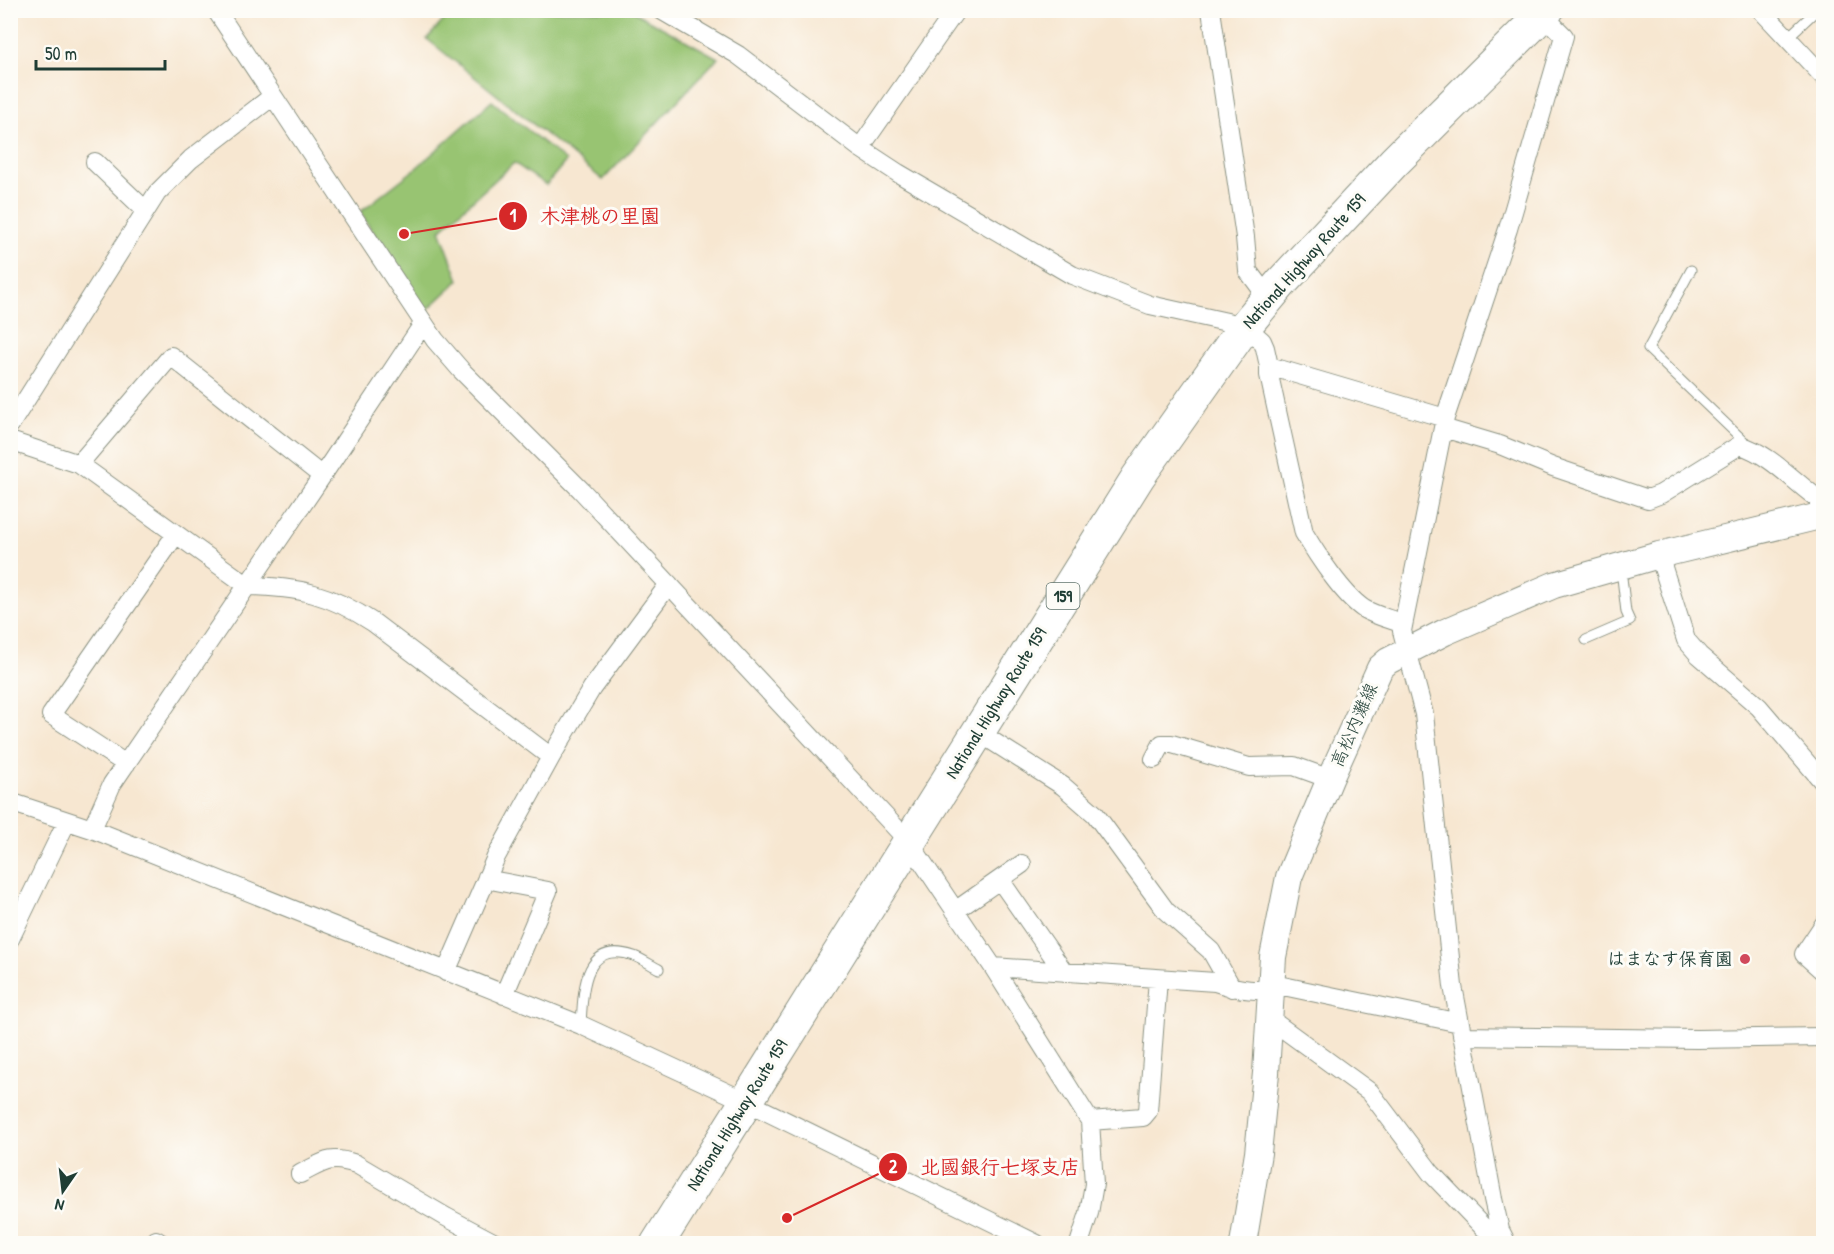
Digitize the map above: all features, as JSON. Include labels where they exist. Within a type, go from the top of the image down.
[{"type":"highway","name":"National Highway Route 159","points":[[657,1244],[1138,477],[1245,326],[1268,298],[1394,162],[1545,13]]},
{"type":"main road","name":"高松内灘線","points":[[1243,1244],[1258,1153],[1273,957],[1289,877],[1380,668],[1388,660],[1445,632],[1554,585],[1659,555],[1824,515]]},
{"type":"street","points":[[216,10],[423,324],[461,370],[581,490],[909,842],[993,967],[1090,1121],[1094,1184],[1089,1212],[1079,1244]]},
{"type":"street","points":[[661,10],[738,55],[860,148],[1072,275],[1150,305],[1245,326],[1262,341],[1265,348],[1304,533],[1314,550],[1353,600],[1366,610],[1403,624]]},
{"type":"street","points":[[860,148],[956,10]]},
{"type":"street","points":[[1210,10],[1245,237],[1248,271],[1268,298]]},
{"type":"street","points":[[1761,10],[1824,77]]},
{"type":"street","points":[[1504,1237],[1453,986],[1424,714],[1402,631],[1444,423],[1508,229],[1564,36],[1545,13]]},
{"type":"street","points":[[10,425],[173,175],[273,96]]},
{"type":"street","points":[[95,162],[154,206]]},
{"type":"street","points":[[92,829],[112,784],[423,324]]},
{"type":"street","points":[[79,464],[171,356],[322,476]]},
{"type":"street","points":[[1269,366],[1444,423],[1553,467],[1648,499],[1740,445],[1754,449],[1824,502]]},
{"type":"street","points":[[10,441],[79,464],[248,586],[304,591],[329,598],[353,609],[375,623],[551,757]]},
{"type":"street","points":[[126,764],[51,715],[176,534]]},
{"type":"street","points":[[1659,555],[1686,640],[1698,654],[1759,707],[1824,783]]},
{"type":"street","points":[[446,972],[496,857],[551,757],[592,688],[669,584]]},
{"type":"street","points":[[978,732],[1063,786],[1095,814],[1166,911],[1211,951],[1224,985]]},
{"type":"street","points":[[1154,759],[1162,744],[1172,744],[1249,767],[1293,766],[1330,779]]},
{"type":"street","points":[[10,802],[92,829],[581,1025],[745,1101],[1037,1244]]},
{"type":"street","points":[[10,939],[67,821]]},
{"type":"street","points":[[955,911],[1022,864]]},
{"type":"street","points":[[488,877],[496,881],[548,891],[504,995]]},
{"type":"street","points":[[1000,880],[1064,972]]},
{"type":"street","points":[[1824,924],[1804,954],[1824,972]]},
{"type":"street","points":[[993,967],[1224,985],[1258,992],[1283,986],[1461,1030],[1697,1040],[1824,1037]]},
{"type":"street","points":[[1090,1121],[1143,1117],[1148,1111],[1158,979]]},
{"type":"street","points":[[1269,1022],[1278,1025],[1370,1092],[1431,1173],[1484,1228],[1504,1237]]},
{"type":"street","points":[[300,1174],[327,1160],[342,1160],[356,1164],[497,1244]]},
{"type":"lane","points":[[1786,39],[1817,10]]},
{"type":"lane","points":[[1691,270],[1648,349],[1754,449]]},
{"type":"lane","points":[[1586,640],[1630,621],[1626,612],[1620,566]]},
{"type":"lane","points":[[581,1025],[586,977],[593,962],[607,953],[633,955],[659,969]]},
{"type":"green space","points":[[452,11],[632,11],[718,58],[603,180],[427,39]]},
{"type":"green space","points":[[492,101],[566,161],[546,185],[514,163],[440,230],[459,280],[424,313],[360,212],[415,169]]},
{"type":"place","name":"木津桃の里園","points":[[404,234]]},
{"type":"place","name":"はまなす保育園","points":[[1745,959]]},
{"type":"place","name":"北國銀行七塚支店","points":[[787,1218]]}]
